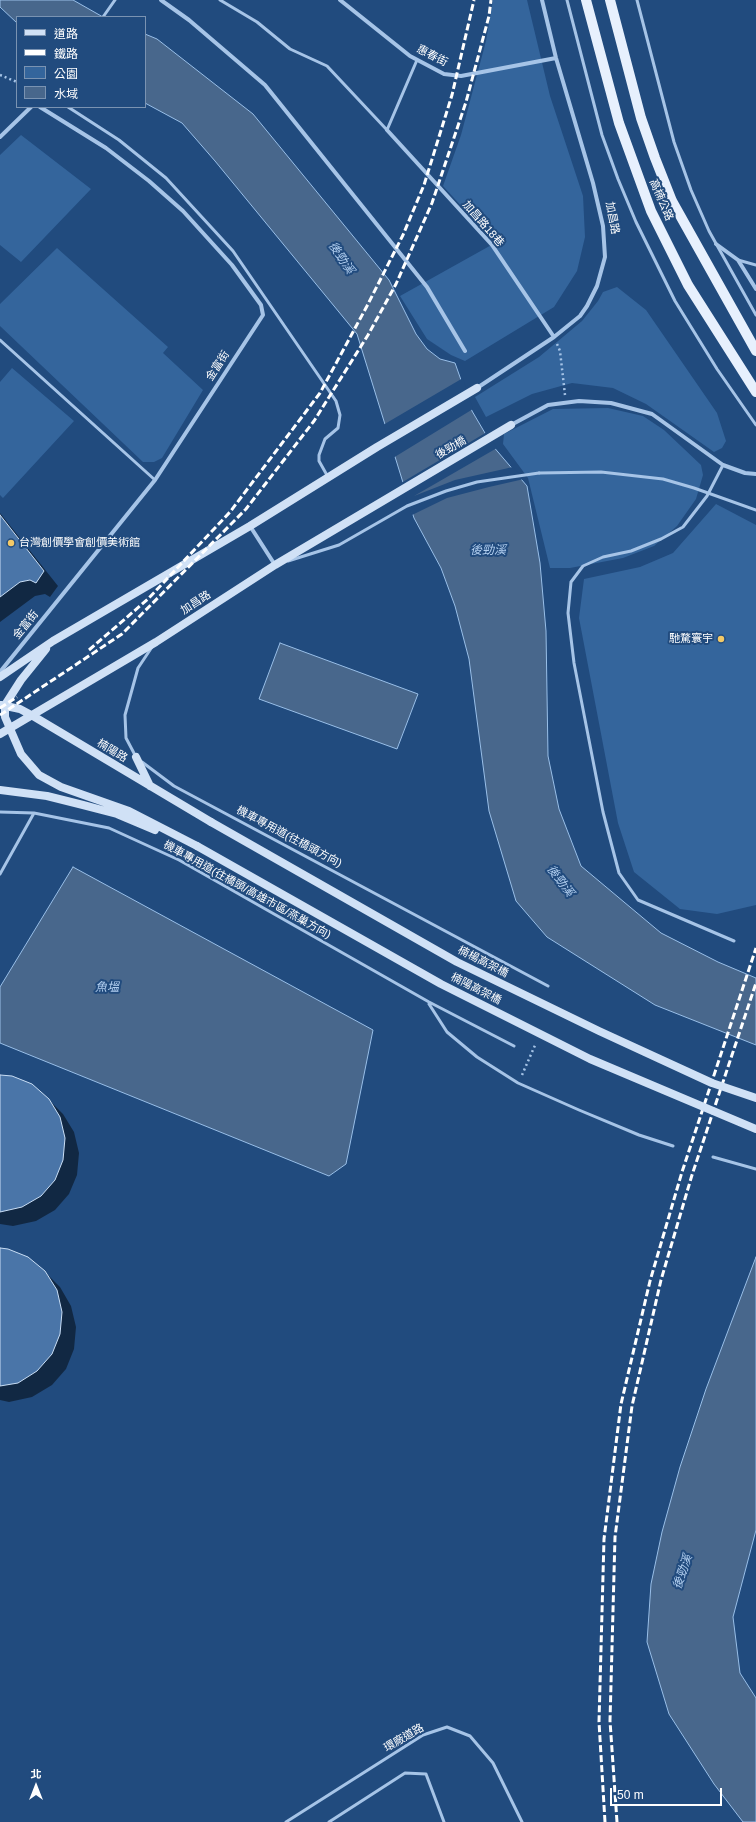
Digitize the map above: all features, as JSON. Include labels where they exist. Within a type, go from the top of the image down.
[{"type":"main road","name":"高楠公路","points":[[586,0],[619,123],[651,211],[688,285],[756,392]]},
{"type":"main road","name":"高楠公路","points":[[610,0],[641,118],[672,201],[756,351]]},
{"type":"street","points":[[161,0],[189,20],[265,85],[427,287],[465,351]]},
{"type":"street","name":"惠春街","points":[[340,0],[416,60],[444,74],[461,76],[556,58]]},
{"type":"street","name":"加昌路","points":[[477,388],[554,338],[580,316],[587,306],[606,257],[603,226],[594,183],[556,58],[542,0]]},
{"type":"street","points":[[0,137],[30,108]]},
{"type":"street","name":"金富街","points":[[0,672],[155,480],[263,315],[260,304],[232,265],[183,212],[149,182],[106,148],[42,108]]},
{"type":"street","name":"加昌路18巷","points":[[387,130],[492,246],[554,338]]},
{"type":"street","points":[[716,244],[738,260],[756,289]]},
{"type":"street","points":[[0,677],[53,641],[250,526],[376,447],[477,388]]},
{"type":"street","points":[[511,425],[548,406],[579,401],[610,403],[652,414],[723,466],[745,473],[756,474]]},
{"type":"street","name":"後勁橋","points":[[402,489],[511,425]]},
{"type":"street","name":"加昌路","points":[[0,734],[33,716],[40,709],[156,642],[275,565],[402,489]]},
{"type":"street","points":[[250,526],[275,565]]},
{"type":"street","points":[[53,641],[21,680],[3,705],[5,718],[9,729],[21,754],[39,775],[62,787],[129,811],[197,846]]},
{"type":"street","name":"楠陽路","points":[[3,705],[20,709],[33,716],[211,822]]},
{"type":"street","points":[[136,757],[150,787]]},
{"type":"street","points":[[0,790],[48,796],[117,814],[197,846]]},
{"type":"street","name":"楠楊高架橋","points":[[211,822],[457,962],[712,1083],[756,1098]]},
{"type":"street","name":"楠陽高架橋","points":[[197,846],[448,988],[590,1059],[756,1129]]},
{"type":"lane","points":[[104,16],[115,0]]},
{"type":"lane","points":[[220,0],[257,22],[290,49],[327,66],[387,130],[416,60]]},
{"type":"lane","points":[[567,0],[602,135],[636,222],[675,301],[717,370],[756,425]]},
{"type":"lane","points":[[637,0],[674,142],[691,190],[716,244],[756,316]]},
{"type":"lane","points":[[70,108],[119,140],[166,178],[233,251],[336,401],[340,415],[338,428],[325,439],[318,455],[319,461],[328,477]]},
{"type":"lane","points":[[738,260],[756,265]]},
{"type":"lane","points":[[0,340],[155,480]]},
{"type":"lane","points":[[723,466],[707,496],[683,527],[661,539],[631,551],[603,556],[583,566],[571,582],[568,613],[579,687],[603,812],[619,872],[638,900],[734,941]]},
{"type":"lane","points":[[275,565],[340,545],[407,506],[446,491],[477,482],[539,473],[601,472],[663,479],[694,488],[756,510]]},
{"type":"lane","name":"機車專用道(往橋頭方向)","points":[[156,642],[138,668],[125,715],[126,738],[136,757],[174,786],[548,986]]},
{"type":"lane","name":"機車專用道(往橋頭/高雄市區/燕巢方向)","points":[[0,812],[34,814],[109,828],[179,860],[428,1002]]},
{"type":"lane","points":[[0,874],[34,814]]},
{"type":"lane","points":[[428,1002],[514,1046]]},
{"type":"lane","points":[[428,1002],[447,1032],[477,1057],[518,1083],[639,1135],[673,1146]]},
{"type":"lane","points":[[713,1157],[756,1169]]},
{"type":"lane","name":"環廠道路","points":[[286,1822],[423,1736],[447,1727],[470,1736],[493,1763],[522,1822]]},
{"type":"lane","points":[[329,1822],[405,1773],[426,1774],[444,1822]]},
{"type":"path","points":[[0,75],[16,82]]},
{"type":"path","points":[[554,338],[560,351],[566,403]]},
{"type":"path","points":[[518,1083],[537,1041]]},
{"type":"green space","points":[[493,0],[527,0],[550,96],[583,196],[585,237],[577,271],[554,307],[465,361],[451,355],[427,339],[400,296],[495,243],[443,186],[461,135],[486,41]]},
{"type":"green space","points":[[21,135],[91,189],[21,262],[0,245],[0,155]]},
{"type":"green space","points":[[57,248],[168,347],[163,353],[203,390],[162,458],[154,462],[143,462],[0,326],[0,304]]},
{"type":"green space","points":[[617,287],[646,310],[717,413],[726,441],[722,448],[714,452],[646,404],[613,388],[572,383],[532,394],[486,417],[475,397],[539,357],[582,321],[598,301],[603,292]]},
{"type":"green space","points":[[12,368],[74,421],[3,498],[0,495],[0,382]]},
{"type":"green space","points":[[608,408],[643,416],[664,430],[701,465],[703,475],[696,499],[677,526],[654,546],[623,558],[570,568],[550,568],[528,478],[503,444],[504,434],[553,409]]},
{"type":"green space","points":[[716,504],[756,525],[756,905],[717,914],[680,909],[634,872],[618,823],[579,618],[584,579],[640,567],[673,553]]},
{"type":"water","points":[[0,0],[73,0],[101,16],[16,16],[16,22],[0,7]]},
{"type":"water","points":[[146,34],[157,39],[253,114],[389,280],[416,334],[427,349],[440,359],[455,363],[472,411],[492,445],[527,486],[540,563],[546,631],[548,756],[559,809],[581,866],[661,933],[718,962],[756,978],[756,1045],[655,1005],[547,937],[516,901],[489,811],[469,659],[455,606],[441,568],[414,518],[357,334],[182,123],[146,104]]},
{"type":"water","points":[[280,643],[418,694],[397,749],[259,699]]},
{"type":"water","name":"魚塭","points":[[73,867],[373,1030],[346,1164],[329,1176],[0,1043],[0,987]]},
{"type":"water","name":"後勁溪","points":[[756,1257],[756,1530],[733,1617],[740,1673],[756,1698],[756,1822],[743,1822],[714,1784],[669,1714],[647,1642],[651,1584],[662,1532],[680,1467],[706,1389]]},
{"type":"pier","points":[[463,378],[473,409],[393,458],[383,425]]},
{"type":"pier","points":[[487,432],[497,448],[414,496],[455,480],[513,467],[524,479],[447,498],[412,515],[401,483]]},
{"type":"building","name":"台灣創價學會創價美術館","points":[[0,515],[44,571],[36,583],[30,580],[20,582],[0,597]]},
{"type":"building","points":[[0,1075],[12,1076],[32,1084],[49,1099],[60,1117],[65,1138],[63,1160],[55,1180],[41,1196],[22,1207],[0,1212]]},
{"type":"building","points":[[0,1248],[8,1249],[28,1257],[45,1271],[57,1290],[62,1312],[60,1334],[52,1354],[37,1371],[18,1383],[0,1386]]},
{"type":"railway","points":[[89,650],[148,599],[230,512],[320,393],[403,235],[424,185],[452,95],[474,0]]},
{"type":"railway","points":[[0,715],[122,634],[246,509],[314,421],[368,335],[396,284],[432,203],[466,102],[489,16],[491,0]]},
{"type":"railway","points":[[0,708],[17,697]]},
{"type":"railway","points":[[605,1822],[599,1722],[604,1539],[621,1404],[650,1281],[682,1172],[756,948]]},
{"type":"railway","points":[[617,1822],[610,1721],[615,1537],[632,1406],[661,1280],[692,1175],[756,983]]},
{"type":"place","name":"台灣創價學會創價美術館","points":[[11,543]]},
{"type":"place","name":"馳騖寰宇","points":[[721,639]]}]
